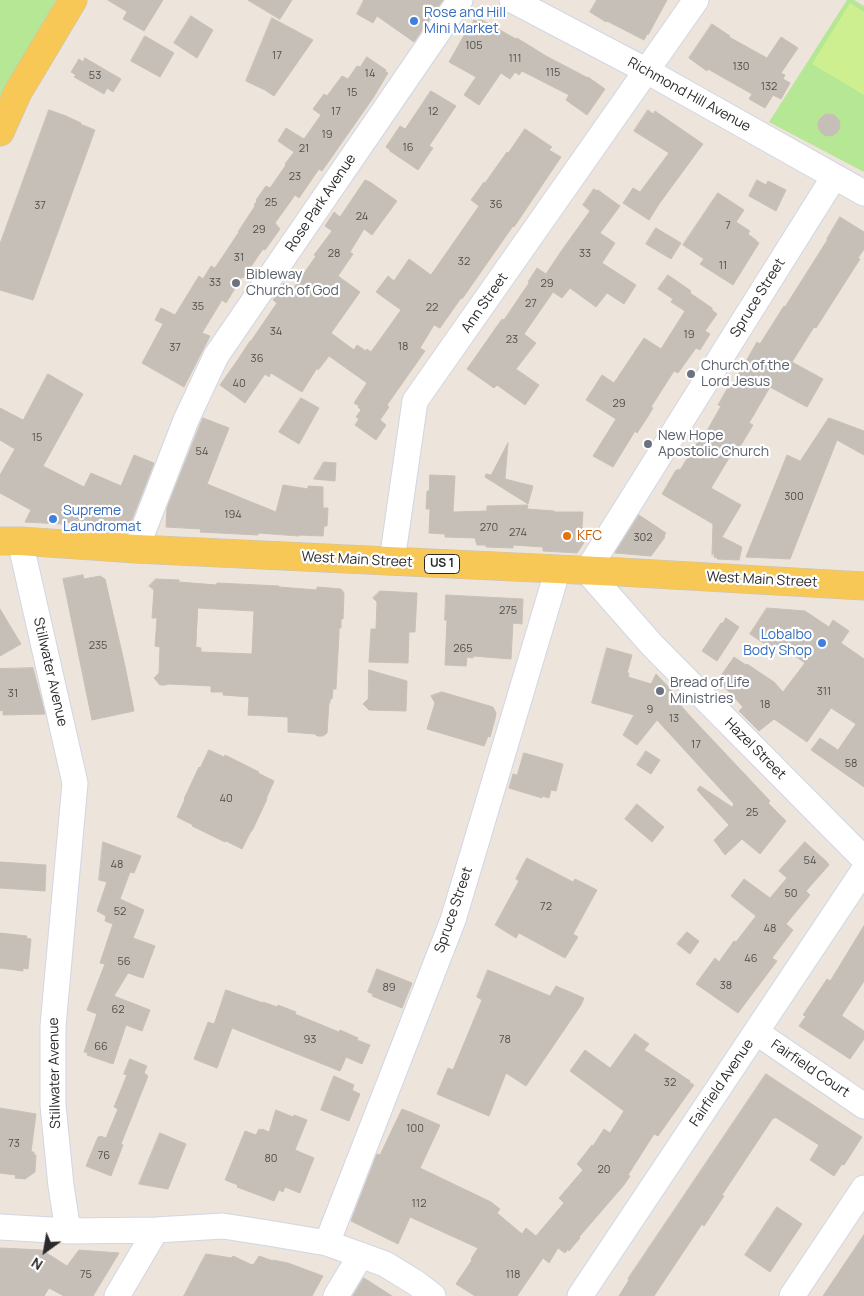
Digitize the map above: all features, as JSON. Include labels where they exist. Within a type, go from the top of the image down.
[{"type":"main road","points":[[0,132],[18,92],[73,0]]},
{"type":"main road","name":"West Main Street","points":[[10,540],[136,549],[587,570],[864,586]]},
{"type":"street","name":"Rose Park Avenue","points":[[136,549],[186,420],[216,356],[460,0]]},
{"type":"street","name":"Richmond Hill Avenue","points":[[512,0],[647,71],[864,193]]},
{"type":"street","name":"Ann Street","points":[[392,561],[416,401],[696,0]]},
{"type":"street","name":"Spruce Street","points":[[587,570],[834,177]]},
{"type":"street","name":"Stillwater Avenue","points":[[10,540],[76,783],[53,1026],[53,1104],[61,1186],[68,1230]]},
{"type":"street","name":"Spruce Street","points":[[327,1243],[453,920],[558,569]]},
{"type":"street","name":"Hazel Street","points":[[587,570],[652,644],[864,859]]},
{"type":"street","name":"Fairfield Avenue","points":[[580,1296],[864,870]]},
{"type":"street","name":"Fairfield Court","points":[[756,1032],[864,1106]]},
{"type":"street","points":[[792,1296],[864,1188]]},
{"type":"street","points":[[0,1227],[68,1230],[156,1230],[222,1226],[327,1243],[385,1264],[433,1296]]},
{"type":"street","points":[[117,1296],[156,1230]]},
{"type":"street","points":[[336,1296],[361,1256]]},
{"type":"green space","points":[[0,0],[56,0],[8,83],[0,101]]},
{"type":"green space","points":[[847,0],[854,0],[864,6],[864,172],[769,122]]},
{"type":"green space","points":[[850,3],[864,12],[864,95],[812,64]]},
{"type":"building","points":[[108,0],[163,0],[144,31],[123,19],[127,12]]},
{"type":"building","points":[[248,0],[292,0],[280,19]]},
{"type":"building","points":[[364,0],[443,0],[414,42],[377,16],[373,23],[357,14]]},
{"type":"building","points":[[597,0],[667,0],[644,40],[606,22],[590,12]]},
{"type":"building","points":[[191,16],[213,30],[197,58],[174,43]]},
{"type":"building","points":[[272,18],[313,40],[274,96],[246,81]]},
{"type":"building","points":[[480,19],[588,77],[605,89],[587,115],[566,100],[569,95],[522,71],[519,75],[515,72],[510,79],[501,73],[479,105],[464,95],[476,77],[449,62],[474,20],[478,22]]},
{"type":"building","points":[[712,24],[729,37],[767,58],[781,37],[798,48],[781,73],[785,75],[783,79],[790,83],[781,99],[773,95],[765,108],[749,99],[752,94],[708,69],[707,71],[689,58]]},
{"type":"building","points":[[145,36],[174,53],[160,77],[131,61]]},
{"type":"building","points":[[367,57],[388,73],[373,98],[322,171],[319,169],[299,198],[295,195],[275,223],[280,229],[265,250],[263,249],[242,277],[226,303],[222,300],[202,333],[210,336],[184,387],[142,363],[163,324],[155,320],[161,308],[175,315],[199,276],[203,279],[211,266],[215,268],[255,206],[256,200],[266,186],[270,188],[294,152],[278,141],[286,128],[304,139],[321,115],[313,109],[324,94],[327,96],[342,76],[348,79],[357,66],[360,67]]},
{"type":"building","points":[[85,58],[121,79],[113,92],[107,88],[104,94],[74,77],[76,75],[71,72],[79,59],[83,62]]},
{"type":"building","points":[[431,91],[456,106],[429,146],[433,148],[418,170],[386,147],[400,126],[405,129]]},
{"type":"building","points":[[49,110],[95,130],[33,300],[0,290],[0,244]]},
{"type":"building","points":[[648,110],[653,114],[655,111],[703,144],[649,220],[623,203],[633,188],[640,192],[669,153],[634,131]]},
{"type":"building","points":[[829,114],[837,117],[840,125],[837,133],[829,136],[821,133],[818,125],[821,117]]},
{"type":"building","points":[[525,129],[552,147],[549,150],[561,157],[462,299],[440,328],[434,325],[420,348],[425,351],[387,405],[389,407],[380,420],[386,425],[376,440],[355,425],[359,419],[356,417],[361,410],[354,403],[367,383],[329,356],[318,370],[317,368],[302,392],[271,373],[269,377],[265,374],[245,403],[220,385],[277,303],[273,300],[284,283],[293,289],[316,256],[314,255],[332,231],[325,226],[334,212],[340,217],[365,180],[397,201],[372,235],[364,229],[350,252],[353,254],[338,276],[360,292],[331,333],[354,350],[357,345],[371,352],[401,310],[376,292],[388,276],[394,281],[409,259],[431,275],[479,206],[471,200]]},
{"type":"building","points":[[757,180],[766,185],[768,181],[786,190],[776,211],[749,196]]},
{"type":"building","points":[[594,189],[620,206],[600,233],[615,243],[602,263],[636,285],[624,304],[607,293],[596,307],[570,288],[562,298],[553,292],[524,334],[536,343],[516,369],[539,385],[525,405],[497,385],[494,388],[467,369],[502,319],[504,320],[537,268],[546,274],[590,211],[583,205]]},
{"type":"building","points":[[718,193],[744,210],[736,222],[750,231],[748,234],[759,243],[733,285],[700,264],[704,259],[683,245]]},
{"type":"building","points":[[840,217],[864,232],[864,249],[858,258],[860,259],[792,362],[823,379],[807,407],[770,387],[749,423],[753,425],[735,455],[732,453],[711,488],[741,505],[722,537],[742,547],[739,560],[717,559],[714,557],[714,551],[712,555],[713,524],[662,494],[676,470],[680,470],[702,435],[704,436],[721,406],[718,405],[731,382],[733,384],[757,342],[760,344],[785,307]]},
{"type":"building","points":[[656,228],[681,243],[671,259],[646,244]]},
{"type":"building","points":[[668,275],[691,291],[690,293],[712,308],[717,314],[705,331],[710,334],[700,350],[696,348],[678,373],[674,371],[651,407],[653,408],[647,418],[637,433],[635,431],[613,467],[593,456],[616,419],[586,400],[602,375],[614,383],[644,338],[661,349],[685,311],[671,302],[673,299],[658,289]]},
{"type":"building","points":[[48,374],[83,394],[43,466],[84,487],[91,473],[121,486],[134,455],[154,463],[129,527],[63,522],[63,524],[25,522],[31,510],[0,493],[0,475],[15,449],[0,440],[0,408],[23,420]]},
{"type":"building","points":[[301,398],[319,408],[299,444],[279,432]]},
{"type":"building","points":[[203,418],[229,428],[207,484],[276,512],[283,485],[308,489],[308,486],[323,487],[323,508],[328,508],[327,526],[324,526],[323,536],[200,532],[201,529],[166,527],[167,508]]},
{"type":"building","points":[[829,418],[864,431],[864,455],[837,440],[790,559],[746,557],[787,455],[800,461]]},
{"type":"building","points":[[508,443],[505,479],[533,486],[528,504],[485,477],[486,474],[491,475]]},
{"type":"building","points":[[324,462],[336,463],[335,481],[314,479]]},
{"type":"building","points":[[430,475],[455,476],[453,512],[487,511],[487,506],[528,505],[527,509],[554,512],[583,512],[582,527],[590,534],[577,553],[543,551],[543,547],[513,545],[513,548],[486,547],[486,545],[477,545],[475,538],[445,537],[445,534],[429,533],[430,509],[426,509]]},
{"type":"building","points":[[639,515],[666,533],[665,537],[651,556],[615,553]]},
{"type":"building","points":[[83,575],[84,579],[100,576],[105,579],[134,711],[92,720],[63,579]]},
{"type":"building","points":[[156,579],[217,585],[217,583],[317,590],[317,587],[341,589],[344,593],[343,619],[341,619],[341,628],[339,628],[336,689],[333,689],[332,699],[330,699],[329,703],[327,733],[323,736],[317,736],[315,734],[288,732],[288,717],[248,715],[249,697],[223,695],[223,692],[211,692],[211,686],[160,685],[154,678],[159,673],[160,647],[155,646],[157,618],[152,618],[154,590],[149,586]],"holes":[[[198,608],[254,611],[252,654],[201,652],[201,648],[196,647]]]},
{"type":"building","points":[[380,591],[417,593],[415,632],[409,632],[408,663],[369,662],[371,629],[376,629],[377,602],[373,598]]},
{"type":"building","points":[[446,595],[523,599],[522,624],[513,623],[511,659],[473,656],[473,658],[467,657],[466,666],[445,665]]},
{"type":"building","points":[[767,608],[805,611],[829,627],[833,620],[849,631],[841,643],[864,659],[864,787],[811,750],[820,738],[838,750],[856,724],[831,708],[807,742],[774,719],[759,731],[739,711],[743,707],[718,680],[734,657],[774,682],[783,692],[805,663],[778,644],[774,650],[750,634]]},
{"type":"building","points":[[0,609],[21,644],[0,656]]},
{"type":"building","points":[[726,618],[739,627],[717,661],[702,651]]},
{"type":"building","points":[[607,648],[632,655],[627,673],[629,673],[628,677],[651,684],[656,674],[677,696],[675,699],[770,801],[768,803],[786,821],[760,854],[742,839],[725,855],[714,840],[729,825],[697,790],[700,786],[732,807],[734,804],[657,720],[637,745],[623,735],[634,715],[592,703]]},
{"type":"building","points":[[33,668],[45,714],[3,715],[3,710],[0,711],[0,669]]},
{"type":"building","points":[[369,670],[407,681],[406,711],[369,710],[363,704],[368,699]]},
{"type":"building","points":[[442,692],[493,707],[496,713],[495,719],[490,737],[488,736],[484,746],[427,729],[435,703],[431,696]]},
{"type":"building","points":[[209,750],[224,757],[225,755],[274,781],[242,849],[177,817],[199,767]]},
{"type":"building","points":[[646,751],[660,760],[651,774],[637,765]]},
{"type":"building","points":[[524,753],[563,764],[556,791],[551,790],[549,798],[542,796],[542,798],[509,788],[513,774],[517,775]]},
{"type":"building","points":[[637,804],[664,827],[652,842],[625,819]]},
{"type":"building","points":[[103,842],[141,856],[134,873],[130,872],[120,899],[144,910],[133,938],[155,946],[143,978],[128,973],[114,996],[150,1010],[142,1031],[126,1025],[113,1064],[87,1055],[88,1053],[84,1052],[97,1014],[87,1010],[105,964],[100,963],[113,924],[105,921],[106,916],[97,911],[107,882],[99,880]]},
{"type":"building","points":[[805,842],[829,865],[806,891],[810,895],[786,924],[793,930],[772,958],[777,961],[738,1013],[696,984],[715,958],[719,962],[756,916],[731,896],[744,879],[770,898],[787,878],[779,871]]},
{"type":"building","points":[[527,858],[573,882],[575,879],[597,890],[573,934],[578,937],[565,958],[519,933],[516,938],[495,925],[519,881],[516,879]]},
{"type":"building","points":[[0,862],[46,865],[45,891],[0,888]]},
{"type":"building","points":[[864,926],[864,981],[842,1015],[864,1031],[864,1039],[850,1059],[799,1026],[806,1016],[803,1015],[827,979],[830,981]]},
{"type":"building","points":[[687,932],[699,941],[690,954],[677,944]]},
{"type":"building","points":[[0,933],[27,936],[26,938],[31,939],[28,969],[23,968],[23,971],[0,968]]},
{"type":"building","points":[[377,969],[412,983],[402,1008],[372,996],[373,994],[368,992]]},
{"type":"building","points":[[488,970],[550,996],[556,986],[584,998],[526,1086],[506,1073],[489,1116],[437,1094],[448,1068],[453,1070],[482,1000],[477,997]]},
{"type":"building","points":[[226,990],[263,1003],[277,1007],[278,1005],[296,1012],[295,1014],[358,1038],[357,1040],[370,1045],[362,1064],[346,1057],[340,1071],[232,1028],[217,1068],[194,1059],[208,1022],[214,1024]]},
{"type":"building","points":[[635,1034],[649,1044],[644,1050],[694,1085],[658,1136],[654,1134],[628,1175],[630,1176],[624,1185],[580,1238],[565,1253],[558,1248],[549,1263],[543,1258],[517,1296],[475,1296],[456,1284],[478,1248],[410,1217],[398,1244],[351,1221],[377,1154],[380,1155],[402,1109],[440,1125],[420,1168],[491,1202],[500,1209],[497,1213],[522,1234],[526,1228],[536,1236],[564,1203],[559,1198],[583,1170],[577,1164],[593,1146],[604,1129],[610,1133],[624,1111],[570,1071],[585,1050],[610,1068]]},
{"type":"building","points":[[130,1059],[147,1066],[144,1073],[148,1076],[121,1144],[123,1145],[111,1176],[86,1166],[98,1137],[106,1138],[118,1109],[114,1107],[127,1075],[124,1074]]},
{"type":"building","points":[[766,1074],[862,1137],[844,1165],[842,1164],[834,1176],[810,1160],[819,1145],[775,1117],[773,1118],[722,1195],[724,1196],[704,1226],[702,1224],[654,1296],[619,1296],[628,1279]]},
{"type":"building","points":[[334,1076],[354,1085],[352,1090],[360,1094],[349,1121],[321,1110]]},
{"type":"building","points":[[0,1108],[36,1114],[31,1152],[34,1152],[34,1155],[36,1155],[35,1172],[25,1179],[15,1178],[16,1175],[0,1173]]},
{"type":"building","points":[[276,1110],[307,1120],[295,1150],[314,1158],[300,1193],[285,1187],[283,1192],[279,1190],[274,1201],[237,1187],[238,1185],[225,1180],[245,1131],[256,1135],[259,1129],[269,1132]]},
{"type":"building","points":[[160,1133],[186,1144],[168,1189],[139,1184]]},
{"type":"building","points":[[777,1207],[802,1224],[770,1272],[745,1255]]},
{"type":"building","points":[[864,1235],[864,1296],[823,1296],[831,1284]]},
{"type":"building","points":[[0,1248],[42,1250],[67,1266],[79,1250],[119,1253],[93,1296],[64,1296],[49,1288],[44,1296],[0,1296]]},
{"type":"building","points":[[206,1254],[232,1258],[233,1256],[252,1265],[259,1256],[273,1261],[288,1263],[323,1276],[312,1296],[184,1296]]},
{"type":"building","points":[[364,1278],[392,1296],[353,1296]]},
{"type":"place","name":"Rose and Hill Mini Market","points":[[414,21]]},
{"type":"place","name":"Bibleway Church of God","points":[[236,283]]},
{"type":"place","name":"Church of the Lord Jesus","points":[[691,374]]},
{"type":"place","name":"New Hope Apostolic Church","points":[[648,444]]},
{"type":"place","name":"Supreme Laundromat","points":[[53,519]]},
{"type":"place","name":"KFC","points":[[567,536]]},
{"type":"place","name":"Lobalbo Body Shop","points":[[822,643]]},
{"type":"place","name":"Bread of Life Ministries","points":[[660,691]]}]
